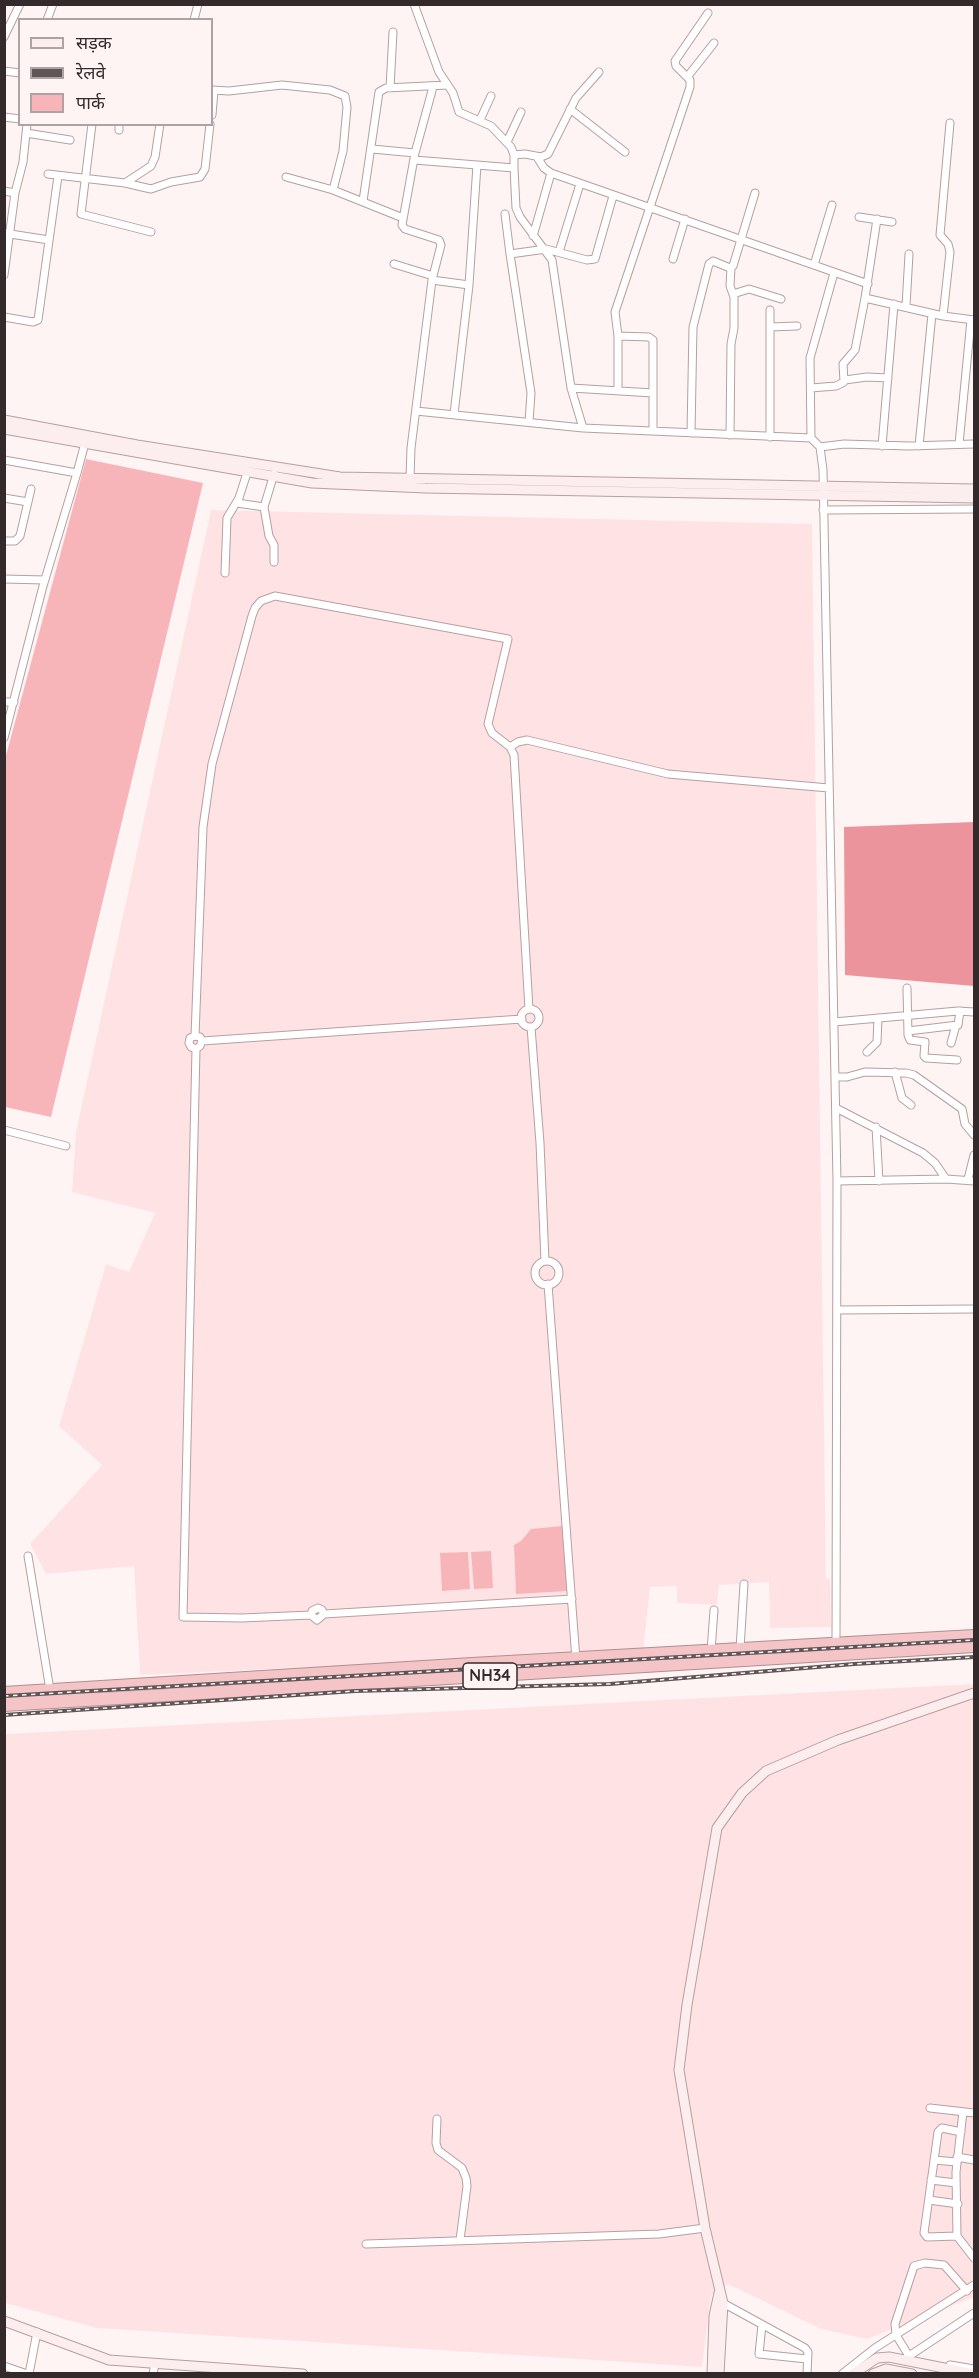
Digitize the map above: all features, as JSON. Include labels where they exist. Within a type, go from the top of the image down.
[{"type":"highway","name":"NH34","points":[[577,1665],[711,1651],[836,1650],[975,1636]]},
{"type":"highway","name":"NH34","points":[[4,1705],[167,1689],[836,1650],[975,1646]]},
{"type":"highway","name":"NH34","points":[[4,1693],[50,1690],[167,1689]]},
{"type":"street","points":[[4,37],[20,4]]},
{"type":"street","points":[[414,4],[440,72],[453,93],[459,112],[491,126],[507,142],[514,155],[516,208],[533,236],[546,249],[552,260],[571,388],[583,428]]},
{"type":"street","points":[[618,391],[618,336],[615,312],[690,87],[688,76],[676,66],[675,61],[708,13]]},
{"type":"street","points":[[390,88],[393,32]]},
{"type":"street","points":[[688,76],[714,43]]},
{"type":"street","points":[[514,155],[545,156],[550,151],[570,109],[585,87],[600,72]]},
{"type":"street","points":[[213,91],[282,85],[330,90],[345,96],[347,107],[343,151],[333,190]]},
{"type":"street","points":[[363,201],[372,149],[377,95],[382,89],[447,85]]},
{"type":"street","points":[[436,87],[453,93]]},
{"type":"street","points":[[410,478],[411,448],[432,278],[441,242],[405,229],[402,225],[415,156],[436,87]]},
{"type":"street","points":[[480,120],[491,96]]},
{"type":"street","points":[[570,109],[625,152]]},
{"type":"street","points":[[507,142],[521,112]]},
{"type":"street","points":[[943,316],[950,252],[948,244],[940,235],[950,123]]},
{"type":"street","points":[[5,273],[8,234],[23,162],[27,126]]},
{"type":"street","points":[[92,126],[80,211],[83,216],[151,232]]},
{"type":"street","points":[[125,183],[142,173],[153,162],[160,126]]},
{"type":"street","points":[[48,174],[125,183],[154,189],[171,182],[203,175],[210,126]]},
{"type":"street","points":[[26,134],[70,140]]},
{"type":"street","points":[[372,149],[415,156],[429,161],[514,168]]},
{"type":"street","points":[[537,157],[544,168],[551,173],[868,284]]},
{"type":"street","points":[[454,414],[469,285],[477,165]]},
{"type":"street","points":[[533,236],[551,173]]},
{"type":"street","points":[[4,317],[33,322],[38,320],[58,176]]},
{"type":"street","points":[[286,177],[333,190],[403,218]]},
{"type":"street","points":[[559,252],[580,184]]},
{"type":"street","points":[[4,191],[15,193]]},
{"type":"street","points":[[730,435],[731,344],[734,328],[733,294],[730,286],[731,268],[755,193]]},
{"type":"street","points":[[510,254],[546,249],[588,260],[595,259],[613,196]]},
{"type":"street","points":[[814,265],[832,205]]},
{"type":"street","points":[[506,214],[531,393],[530,422]]},
{"type":"street","points":[[859,217],[891,222]]},
{"type":"street","points":[[673,259],[685,219]]},
{"type":"street","points":[[845,380],[843,364],[855,350],[868,284],[877,219]]},
{"type":"street","points":[[8,234],[50,240]]},
{"type":"street","points":[[906,306],[909,254]]},
{"type":"street","points":[[691,433],[693,334],[696,314],[710,262],[731,268]]},
{"type":"street","points":[[394,264],[432,278],[469,285]]},
{"type":"street","points":[[811,438],[810,358],[834,273]]},
{"type":"street","points":[[733,294],[749,289],[781,299]]},
{"type":"street","points":[[865,298],[933,314],[973,320],[959,444]]},
{"type":"street","points":[[882,446],[894,304]]},
{"type":"street","points":[[770,310],[770,437]]},
{"type":"street","points":[[919,446],[933,314]]},
{"type":"street","points":[[770,327],[797,326]]},
{"type":"street","points":[[618,336],[652,338],[653,431]]},
{"type":"street","points":[[810,388],[836,386],[845,380],[867,377],[888,378]]},
{"type":"street","points":[[571,388],[653,393]]},
{"type":"street","points":[[416,411],[583,428],[811,438],[820,447],[823,470],[837,1181],[836,1650]]},
{"type":"street","points":[[4,420],[90,441],[247,473],[274,473]]},
{"type":"street","points":[[4,429],[90,441],[274,473],[356,482],[822,491],[975,489]]},
{"type":"street","points":[[4,738],[45,580],[77,473],[90,441]]},
{"type":"street","points":[[820,447],[844,444],[919,446],[975,444]]},
{"type":"street","points":[[4,460],[77,473]]},
{"type":"street","points":[[225,573],[227,518],[237,502],[247,473]]},
{"type":"street","points":[[274,473],[264,507],[269,536],[274,545],[274,562]]},
{"type":"street","points":[[356,482],[410,478],[975,498]]},
{"type":"street","points":[[4,541],[13,542],[18,538],[31,489]]},
{"type":"street","points":[[4,498],[28,502]]},
{"type":"street","points":[[237,502],[264,507]]},
{"type":"street","points":[[823,510],[975,509]]},
{"type":"street","points":[[4,579],[45,580]]},
{"type":"street","points":[[195,1036],[200,885],[208,784],[216,747],[255,608],[261,601],[280,596],[508,639],[488,724],[492,733],[510,747],[515,762],[530,1009]]},
{"type":"street","points":[[4,702],[14,702]]},
{"type":"street","points":[[510,747],[527,740],[668,774],[829,788]]},
{"type":"street","points":[[907,988],[908,1031],[912,1041],[925,1042],[924,1056],[926,1058],[957,1060]]},
{"type":"street","points":[[530,1009],[524,1013],[522,1019],[525,1025],[531,1027]]},
{"type":"street","points":[[530,1009],[536,1011],[539,1017],[537,1023],[531,1027]]},
{"type":"street","points":[[834,1022],[960,1011],[975,1012]]},
{"type":"street","points":[[951,1043],[956,1025],[960,1021],[960,1011]]},
{"type":"street","points":[[867,1052],[877,1042],[878,1018]]},
{"type":"street","points":[[202,1041],[522,1019]]},
{"type":"street","points":[[908,1031],[956,1025]]},
{"type":"street","points":[[531,1027],[540,1143],[545,1261]]},
{"type":"street","points":[[196,1049],[191,1047],[190,1038],[200,1037],[202,1041]]},
{"type":"street","points":[[202,1041],[196,1049],[183,1617],[242,1618],[311,1615],[317,1620],[324,1614],[572,1599]]},
{"type":"street","points":[[835,1077],[847,1077],[865,1072],[906,1073],[918,1077],[960,1107],[964,1112],[966,1127],[975,1135]]},
{"type":"street","points":[[895,1072],[902,1098],[911,1105]]},
{"type":"street","points":[[836,1108],[926,1155],[946,1179]]},
{"type":"street","points":[[876,1127],[879,1181]]},
{"type":"street","points":[[4,1130],[66,1146]]},
{"type":"street","points":[[837,1181],[971,1180],[975,1155]]},
{"type":"street","points":[[545,1261],[554,1264],[558,1271],[556,1280],[548,1284],[540,1282],[535,1275],[537,1266],[545,1261]]},
{"type":"street","points":[[548,1284],[577,1665]]},
{"type":"street","points":[[837,1310],[975,1308]]},
{"type":"street","points":[[28,1556],[50,1690]]},
{"type":"street","points":[[740,1649],[744,1584]]},
{"type":"street","points":[[711,1651],[714,1610]]},
{"type":"street","points":[[719,2373],[723,2303],[705,2228],[682,2098],[679,2063],[717,1828],[742,1793],[766,1771],[838,1740],[975,1693]]},
{"type":"street","points":[[930,2108],[975,2113]]},
{"type":"street","points":[[963,2112],[957,2159],[957,2236],[974,2256]]},
{"type":"street","points":[[437,2120],[438,2150],[462,2168],[466,2178],[460,2240]]},
{"type":"street","points":[[957,2236],[925,2236],[939,2130],[942,2128],[961,2132]]},
{"type":"street","points":[[934,2160],[975,2160]]},
{"type":"street","points":[[932,2180],[956,2183]]},
{"type":"street","points":[[929,2200],[958,2204]]},
{"type":"street","points":[[366,2244],[659,2234],[705,2228]]},
{"type":"street","points":[[907,2358],[896,2335],[897,2315],[910,2273],[916,2264],[944,2265],[966,2290]]},
{"type":"street","points":[[842,2373],[875,2348],[975,2285]]},
{"type":"street","points":[[712,2373],[714,2316],[719,2290]]},
{"type":"street","points":[[723,2303],[805,2348],[807,2373]]},
{"type":"street","points":[[853,2373],[878,2358],[889,2356],[907,2358],[975,2313]]},
{"type":"street","points":[[4,2321],[109,2360],[154,2369],[303,2373]]},
{"type":"street","points":[[762,2325],[759,2354],[807,2359]]},
{"type":"street","points":[[4,2366],[28,2373],[37,2332]]},
{"type":"street","points":[[875,2348],[885,2353],[974,2371]]},
{"type":"street","points":[[873,2373],[886,2370],[912,2373]]},
{"type":"shaded area","points":[[211,510],[812,524],[826,1579],[830,1579],[831,1627],[770,1628],[769,1582],[719,1585],[717,1605],[677,1603],[677,1586],[650,1587],[643,1652],[140,1675],[134,1566],[46,1574],[30,1544],[102,1465],[59,1426],[106,1264],[129,1272],[155,1213],[72,1192],[76,1132]]},
{"type":"shaded area","points":[[974,822],[974,986],[845,975],[844,827]]},
{"type":"shaded area","points":[[974,1684],[974,2297],[867,2339],[821,2329],[728,2284],[711,2295],[702,2367],[97,2328],[5,2303],[4,1734]]},
{"type":"green space","points":[[86,459],[203,483],[51,1117],[5,1107],[5,759]]},
{"type":"green space","points":[[562,1526],[567,1591],[516,1594],[514,1545],[521,1541],[531,1529]]},
{"type":"green space","points":[[491,1551],[493,1588],[474,1589],[471,1552]]},
{"type":"green space","points":[[468,1552],[470,1589],[442,1591],[440,1553]]},
{"type":"railway","points":[[4,1696],[974,1640]]},
{"type":"railway","points":[[4,1715],[355,1691],[610,1684],[854,1664],[974,1657]]}]
